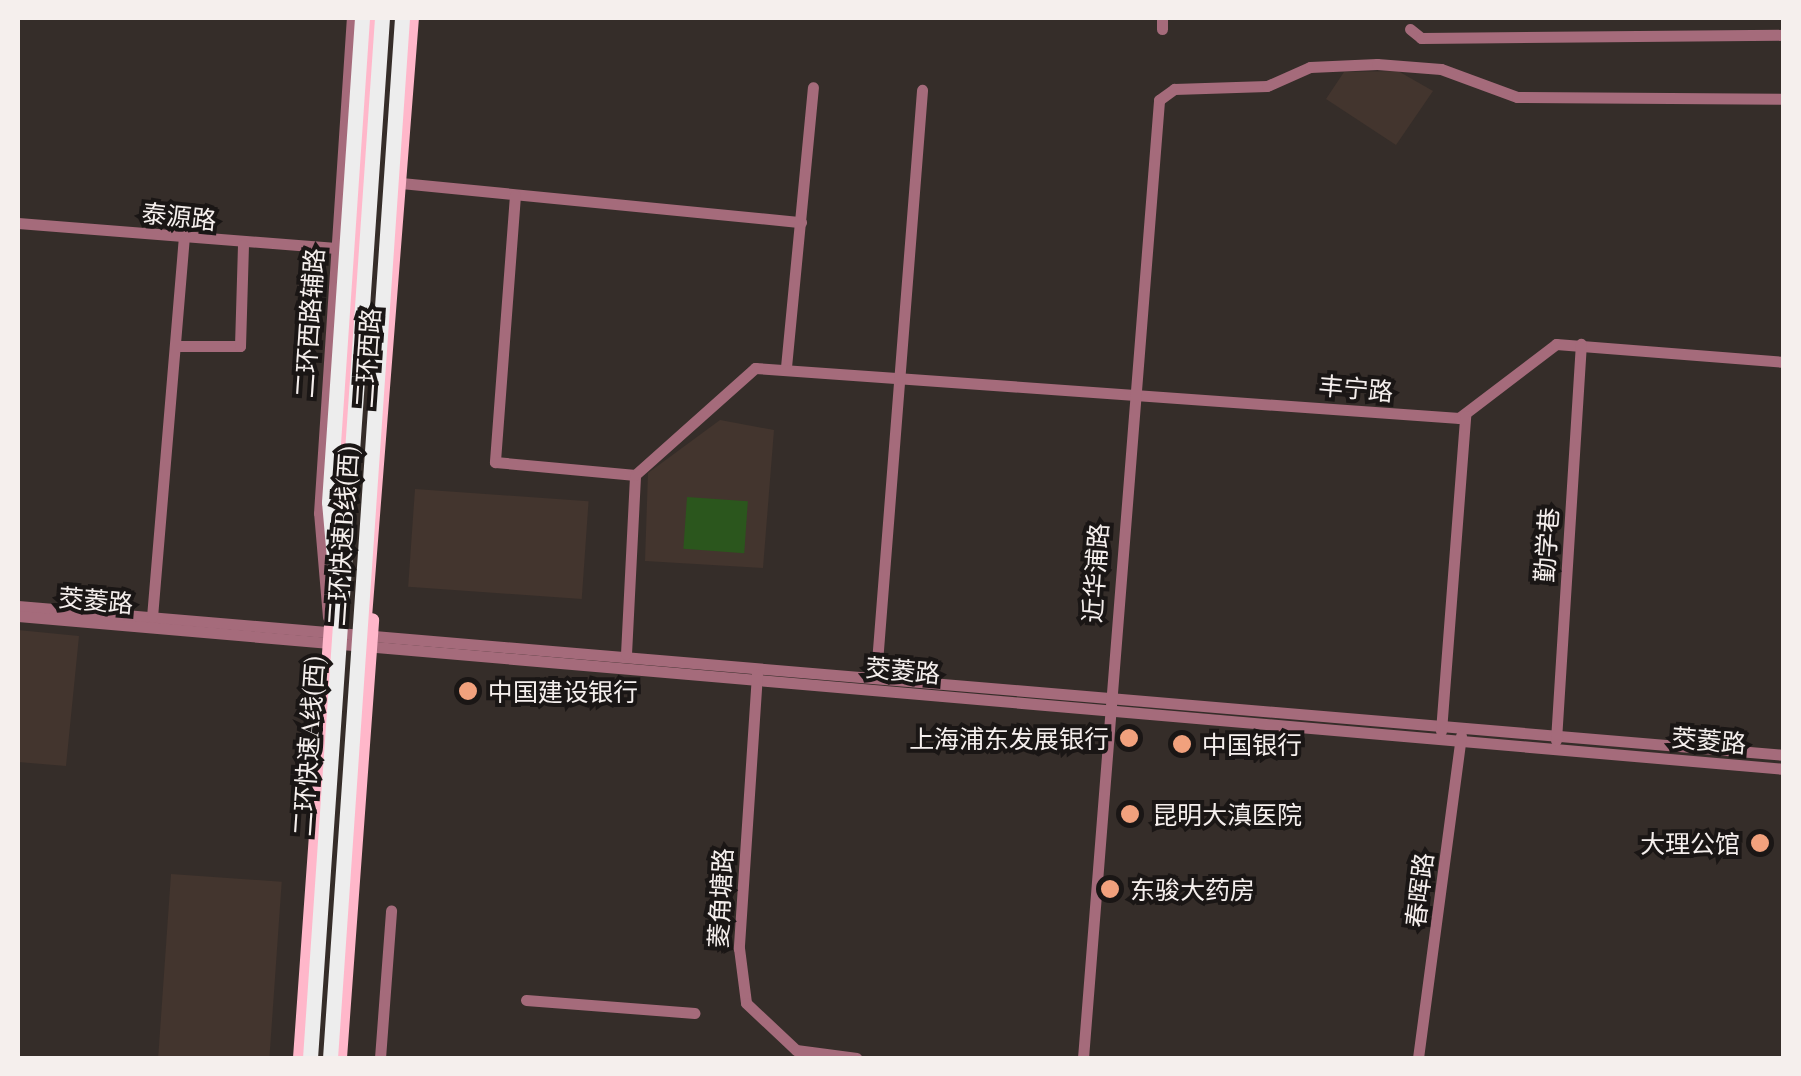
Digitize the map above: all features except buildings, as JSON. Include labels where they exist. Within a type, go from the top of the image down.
[{"type":"highway","points":[[335,569],[333,442],[362,18]]},
{"type":"highway","name":"二环快速A线(西)","points":[[312,1058],[382,18]]},
{"type":"highway","name":"二环快速B线(西)","points":[[328,1058],[402,18]]},
{"type":"main road","name":"二环西路","points":[[335,638],[335,569],[372,18]]},
{"type":"main road","name":"二环西路","points":[[366,640],[375,572],[412,18]]},
{"type":"main road","points":[[328,1058],[347,683],[335,638]]},
{"type":"main road","points":[[300,1058],[335,638]]},
{"type":"main road","points":[[312,1058],[347,683],[366,640]]},
{"type":"main road","points":[[340,1058],[366,640]]},
{"type":"street","name":"二环西路辅路","points":[[335,638],[319,512],[352,18]]},
{"type":"street","points":[[1410,30],[1421,38],[1784,36]]},
{"type":"street","name":"近华浦路","points":[[1082,1058],[1154,115],[1164,94],[1378,64],[1440,69],[1517,97],[1784,98]]},
{"type":"street","points":[[786,367],[813,87]]},
{"type":"street","points":[[876,675],[922,90]]},
{"type":"street","points":[[401,183],[801,222]]},
{"type":"street","points":[[515,195],[495,462],[635,475],[626,654]]},
{"type":"street","name":"泰源路","points":[[18,223],[242,245],[336,248]]},
{"type":"street","points":[[152,618],[184,239]]},
{"type":"street","points":[[176,346],[240,346],[242,245]]},
{"type":"street","points":[[1440,740],[1465,416],[1535,352],[1582,344],[1784,362]]},
{"type":"street","name":"勤学巷","points":[[1556,749],[1582,344]]},
{"type":"street","name":"丰宁路","points":[[635,475],[756,368],[786,367],[898,382],[1465,416]]},
{"type":"street","name":"茭菱路","points":[[18,606],[335,638]]},
{"type":"street","name":"茭菱路","points":[[18,616],[626,654],[1784,755]]},
{"type":"street","name":"茭菱路","points":[[366,640],[756,679],[1784,769]]},
{"type":"street","name":"菱角塘路","points":[[758,665],[739,948],[746,1003],[796,1050],[856,1058]]},
{"type":"street","name":"春晖路","points":[[1418,1058],[1462,728]]},
{"type":"street","points":[[380,1058],[391,910]]},
{"type":"street","points":[[526,1000],[694,1013]]},
{"type":"shaded area","points":[[1398,71],[1433,91],[1396,145],[1326,99],[1344,72]]},
{"type":"shaded area","points":[[720,420],[774,430],[763,568],[645,561],[648,473]]},
{"type":"shaded area","points":[[415,489],[589,501],[582,599],[408,587]]},
{"type":"shaded area","points":[[18,630],[79,636],[66,766],[18,762]]},
{"type":"shaded area","points":[[171,874],[282,882],[269,1058],[158,1058]]},
{"type":"green space","points":[[687,497],[748,501],[744,553],[683,549]]},
{"type":"place","name":"中国建设银行","points":[[468,691]]},
{"type":"place","name":"上海浦东发展银行","points":[[1129,738]]},
{"type":"place","name":"中国银行","points":[[1182,744]]},
{"type":"place","name":"昆明大滇医院","points":[[1130,814]]},
{"type":"place","name":"大理公馆","points":[[1760,843]]},
{"type":"place","name":"东骏大药房","points":[[1110,889]]}]
